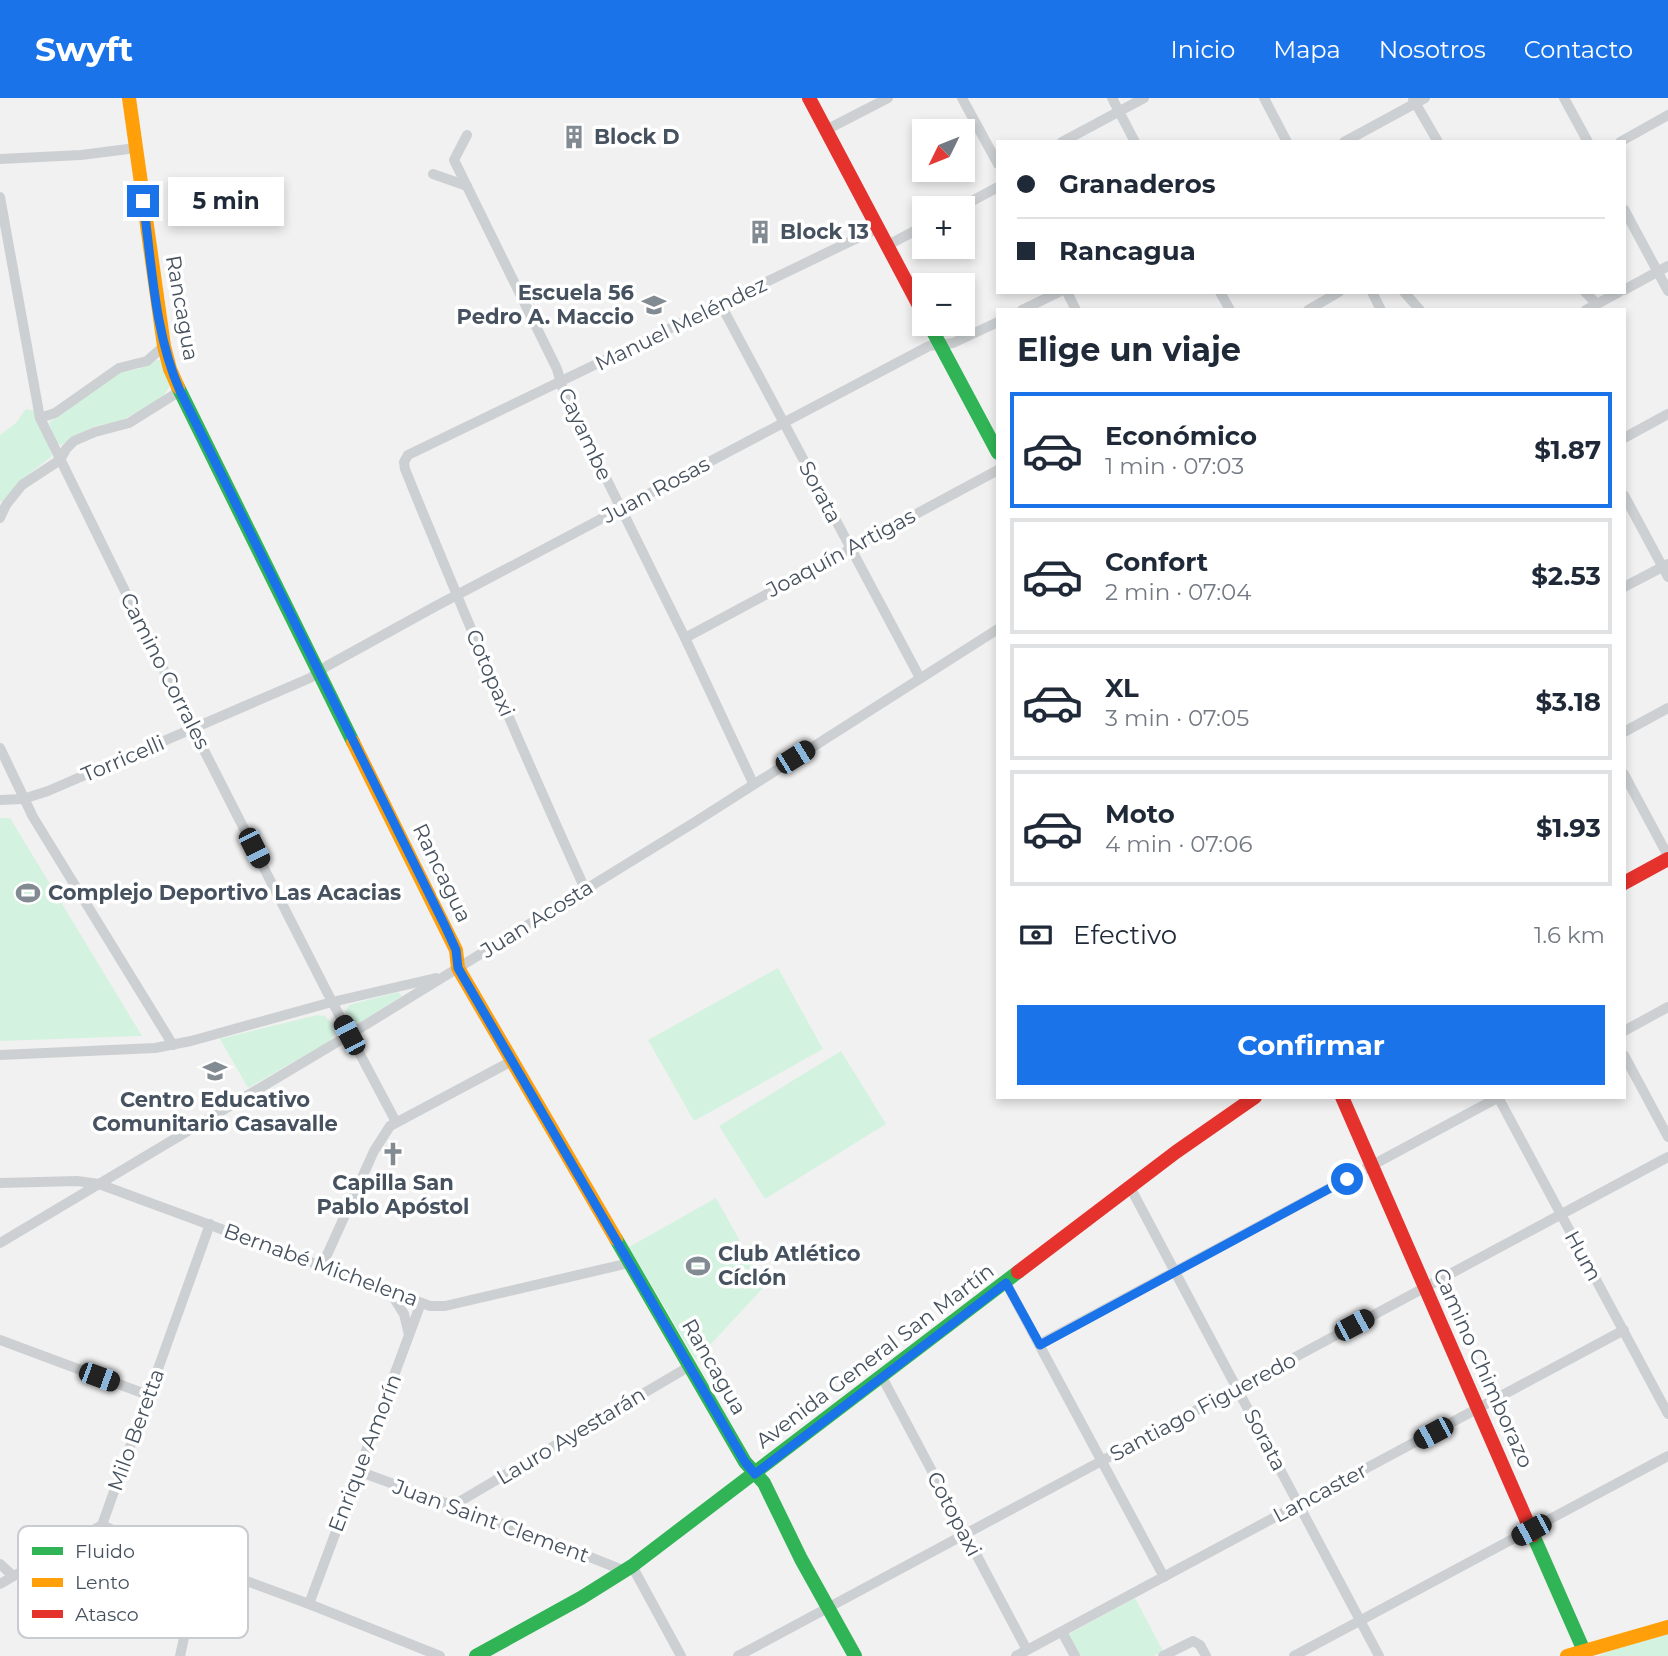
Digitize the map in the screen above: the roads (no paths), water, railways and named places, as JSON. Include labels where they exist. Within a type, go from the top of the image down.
[{"type":"street","name":"Rancagua","points":[[129,98],[164,346],[180,391],[456,950],[458,968],[510,1062],[745,1462],[764,1483],[855,1656]]},
{"type":"street","points":[[809,98],[912,292]]},
{"type":"street","points":[[826,130],[888,98]]},
{"type":"street","points":[[962,98],[996,160]]},
{"type":"street","points":[[1112,98],[1134,140]]},
{"type":"street","points":[[1066,140],[1144,98]]},
{"type":"street","points":[[1264,98],[1286,140]]},
{"type":"street","points":[[1564,98],[1587,140]]},
{"type":"street","points":[[1348,140],[1418,100],[1437,140]]},
{"type":"street","points":[[1624,140],[1668,115]]},
{"type":"street","name":"Cayambe","points":[[467,135],[454,160],[557,369],[564,393],[753,783]]},
{"type":"street","points":[[0,159],[81,155],[136,148]]},
{"type":"street","points":[[433,174],[467,186]]},
{"type":"street","points":[[975,199],[996,188]]},
{"type":"street","name":"Camino Corrales","points":[[0,197],[40,418],[332,1002],[396,1122]]},
{"type":"street","points":[[1626,212],[1663,269],[1668,291]]},
{"type":"street","name":"Manuel Meléndez","points":[[408,455],[878,228]]},
{"type":"street","points":[[888,245],[912,232]]},
{"type":"street","points":[[1626,289],[1663,269]]},
{"type":"street","points":[[1026,308],[1055,294]]},
{"type":"street","points":[[1311,308],[1336,294]]},
{"type":"street","points":[[1406,294],[1418,308]]},
{"type":"street","points":[[1587,294],[1597,304]]},
{"type":"street","points":[[1590,308],[1615,294]]},
{"type":"street","name":"Sorata","points":[[721,305],[920,678]]},
{"type":"street","name":"Juan Rosas","points":[[320,671],[929,346],[953,343],[996,323]]},
{"type":"street","points":[[935,336],[996,449]]},
{"type":"street","points":[[40,418],[55,413],[119,368],[147,361],[164,346]]},
{"type":"street","points":[[0,518],[6,505],[22,485],[60,460],[74,441],[129,423],[180,391]]},
{"type":"street","points":[[1626,437],[1668,414]]},
{"type":"street","name":"Cotopaxi","points":[[408,455],[404,462],[405,469],[457,596],[585,888]]},
{"type":"street","name":"Joaquín Artigas","points":[[685,638],[996,471]]},
{"type":"street","points":[[1626,499],[1666,569],[1626,586]]},
{"type":"street","name":"Juan Acosta","points":[[0,1243],[458,968],[695,822],[996,630]]},
{"type":"street","name":"Torricelli","points":[[0,800],[23,799],[48,791],[310,678],[320,671]]},
{"type":"street","points":[[1626,731],[1668,708]]},
{"type":"street","points":[[0,748],[23,799],[173,1045]]},
{"type":"street","points":[[1626,778],[1668,858],[1626,882]]},
{"type":"street","points":[[0,1055],[173,1045],[332,1002],[442,977]]},
{"type":"street","points":[[1626,1030],[1668,1007]]},
{"type":"street","points":[[1626,1059],[1668,1137]]},
{"type":"street","points":[[322,1266],[385,1132],[396,1122],[510,1062]]},
{"type":"street","name":"Avenida General San Martín","points":[[476,1656],[581,1598],[628,1568],[1130,1187],[1252,1099]]},
{"type":"street","name":"Camino Chimborazo","points":[[1343,1099],[1585,1654]]},
{"type":"street","points":[[1040,1345],[1494,1099]]},
{"type":"street","name":"Hum","points":[[1499,1099],[1668,1415]]},
{"type":"street","name":"Santiago Figueredo","points":[[738,1656],[1668,1157]]},
{"type":"street","name":"Bernabé Michelena","points":[[0,1184],[77,1181],[99,1184],[430,1306],[445,1306],[629,1263]]},
{"type":"street","name":"Sorata","points":[[1130,1187],[1379,1656]]},
{"type":"street","name":"Milo Beretta","points":[[102,1525],[210,1224]]},
{"type":"street","points":[[1006,1283],[1164,1577]]},
{"type":"street","points":[[389,1290],[404,1314],[409,1335]]},
{"type":"street","name":"Enrique Amorín","points":[[309,1604],[421,1303]]},
{"type":"street","name":"Lancaster","points":[[1016,1656],[1623,1330]]},
{"type":"street","points":[[0,1340],[148,1395]]},
{"type":"street","name":"Lauro Ayestarán","points":[[452,1506],[690,1366]]},
{"type":"street","name":"Cotopaxi","points":[[882,1377],[1027,1650]]},
{"type":"street","points":[[1294,1656],[1668,1456]]},
{"type":"street","name":"Juan Saint Clement","points":[[358,1471],[628,1568]]},
{"type":"street","points":[[0,1564],[13,1576]]},
{"type":"street","points":[[628,1568],[681,1656]]},
{"type":"street","points":[[0,1584],[18,1573]]},
{"type":"street","points":[[248,1582],[440,1656]]},
{"type":"street","points":[[1567,1656],[1585,1654],[1668,1627]]},
{"type":"street","points":[[1062,1632],[1075,1656]]},
{"type":"street","points":[[180,1656],[184,1638]]},
{"type":"street","points":[[1163,1656],[1195,1641],[1206,1656]]},
{"type":"place","name":"Block D","points":[[574,137]]},
{"type":"place","name":"Block 13","points":[[760,232]]},
{"type":"place","name":"Escuela 56 Pedro A. Maccio","points":[[654,305]]},
{"type":"place","name":"Complejo Deportivo Las Acacias","points":[[28,893]]},
{"type":"place","name":"Centro Educativo Comunitario Casavalle","points":[[215,1071]]},
{"type":"place","name":"Capilla San Pablo Apóstol","points":[[393,1154]]},
{"type":"place","name":"Club Atlético Cíclón","points":[[698,1266]]}]
